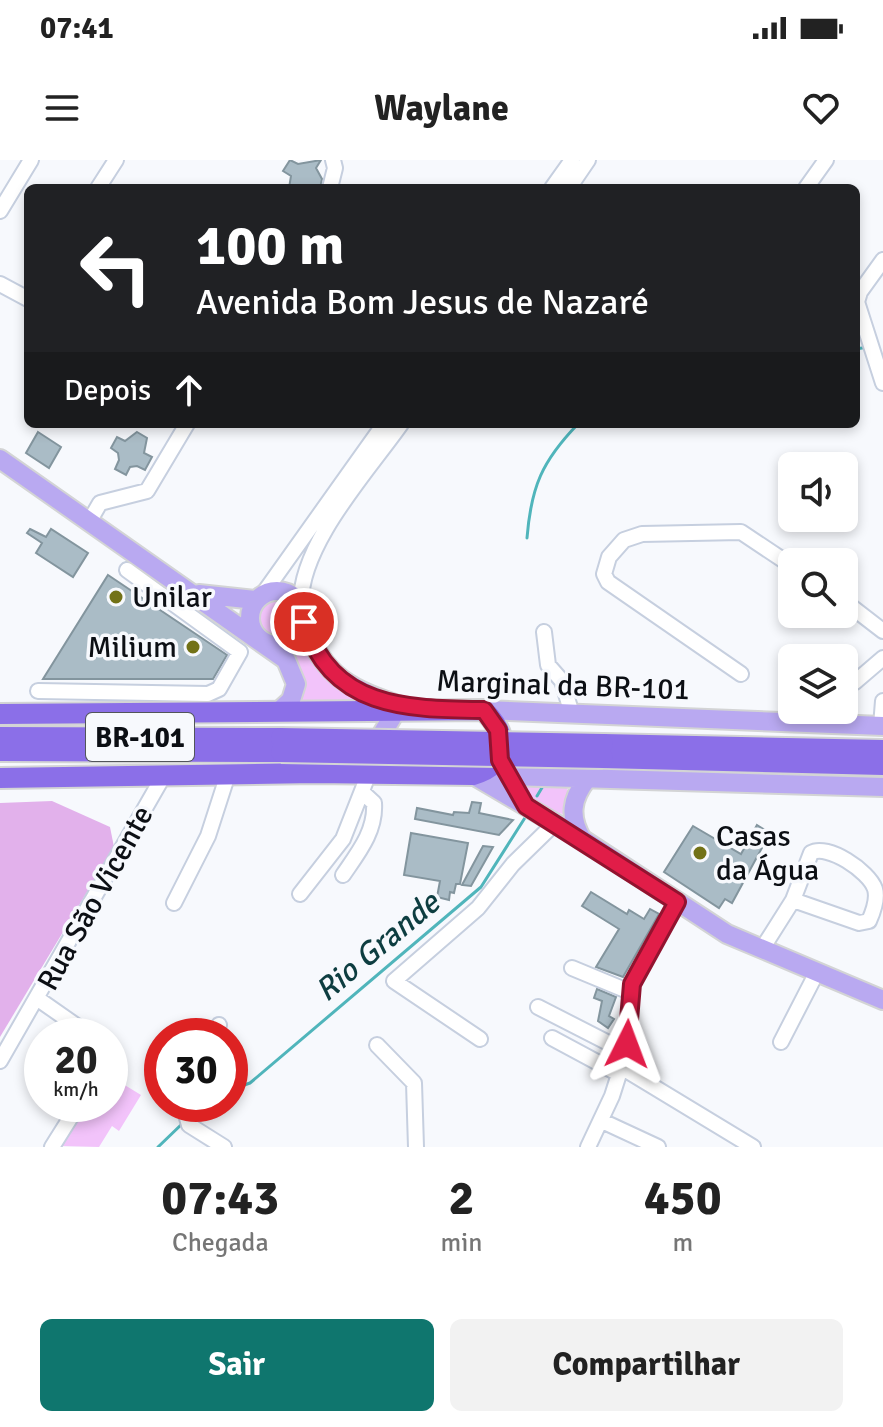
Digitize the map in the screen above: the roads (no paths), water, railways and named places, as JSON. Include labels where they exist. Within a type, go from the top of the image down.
[{"type":"highway","name":"Marginal da BR-101","points":[[0,714],[484,710]]},
{"type":"highway","points":[[0,778],[315,773],[366,783],[400,774],[473,775],[505,768],[498,730],[484,710]]},
{"type":"highway","points":[[315,773],[333,765],[341,756],[344,743],[337,723],[318,711]]},
{"type":"highway","name":"BR-101","points":[[0,737],[603,751],[883,750]]},
{"type":"highway","name":"BR-101","points":[[6,752],[281,745]]},
{"type":"highway","name":"BR-101","points":[[603,751],[767,762],[883,765]]},
{"type":"highway","points":[[767,762],[883,778]]},
{"type":"main road","points":[[0,459],[286,660],[295,674],[295,691],[278,712]]},
{"type":"main road","points":[[190,592],[260,597],[280,590],[303,614],[320,659],[331,672],[366,694],[403,709],[384,726],[382,747],[385,758],[400,774]]},
{"type":"main road","points":[[260,597],[251,608],[251,626],[262,641],[270,645],[288,643],[296,638],[303,614]]},
{"type":"main road","name":"Marginal da BR-101","points":[[484,710],[882,726]]},
{"type":"main road","points":[[564,778],[541,769],[532,758],[530,746],[534,732],[542,722],[566,714]]},
{"type":"main road","points":[[505,768],[564,778],[883,787]]},
{"type":"main road","points":[[505,768],[526,806]]},
{"type":"main road","points":[[473,775],[582,839],[727,934],[883,1000]]},
{"type":"main road","points":[[582,839],[575,828],[574,802],[587,779]]},
{"type":"street","points":[[0,211],[31,160]]},
{"type":"street","points":[[101,184],[116,160]]},
{"type":"street","points":[[331,184],[335,168],[333,160]]},
{"type":"street","points":[[569,175],[588,160]]},
{"type":"street","points":[[809,184],[826,160]]},
{"type":"street","points":[[860,297],[883,260]]},
{"type":"street","points":[[0,284],[24,297]]},
{"type":"street","points":[[860,311],[883,383]]},
{"type":"street","points":[[89,522],[100,503],[147,491],[185,428]]},
{"type":"street","points":[[260,597],[381,428]]},
{"type":"street","points":[[303,614],[305,572],[317,546],[398,428]]},
{"type":"street","points":[[741,674],[608,582],[604,574],[609,557],[624,540],[642,534],[741,532],[778,557]]},
{"type":"street","points":[[38,691],[208,694],[219,689],[239,659],[240,652],[127,570]]},
{"type":"street","points":[[858,612],[883,631]]},
{"type":"street","points":[[544,632],[548,665],[562,681],[566,714]]},
{"type":"street","points":[[858,679],[883,658]]},
{"type":"street","points":[[70,713],[71,691]]},
{"type":"street","points":[[882,726],[883,701]]},
{"type":"street","points":[[174,903],[208,836],[228,774]]},
{"type":"street","name":"Rua São Vicente","points":[[0,1061],[164,775]]},
{"type":"street","points":[[343,875],[368,837],[375,814],[366,783]]},
{"type":"street","points":[[300,894],[343,839],[366,783]]},
{"type":"street","points":[[480,1039],[394,981],[478,908],[513,864],[555,823]]},
{"type":"street","points":[[762,949],[793,900],[811,853],[823,848],[856,867],[875,889],[875,906],[869,921],[859,923],[793,900]]},
{"type":"street","points":[[588,1147],[602,1121],[622,1064],[630,992],[646,953],[677,902]]},
{"type":"street","points":[[572,968],[630,992]]},
{"type":"street","points":[[781,1042],[817,972]]},
{"type":"street","points":[[38,999],[65,1018]]},
{"type":"street","points":[[538,1007],[753,1147]]},
{"type":"street","points":[[552,1038],[622,1064]]},
{"type":"street","points":[[377,1045],[414,1083],[416,1147]]},
{"type":"street","points":[[602,1121],[658,1147]]},
{"type":"street","points":[[54,1147],[69,1122]]},
{"type":"street","points":[[194,1122],[224,1147]]},
{"type":"waterway","name":"Rio Grande","points":[[527,538],[540,476],[555,450],[574,428]]},
{"type":"waterway","name":"Rio Grande","points":[[537,796],[543,786]]},
{"type":"waterway","name":"Rio Grande","points":[[248,1084],[481,887],[528,813]]},
{"type":"waterway","name":"Rio Grande","points":[[158,1147],[184,1122]]},
{"type":"place","name":"Unilar","points":[[116,597]]},
{"type":"place","name":"Milium","points":[[193,647]]},
{"type":"place","name":"Casas da Água","points":[[700,853]]}]
